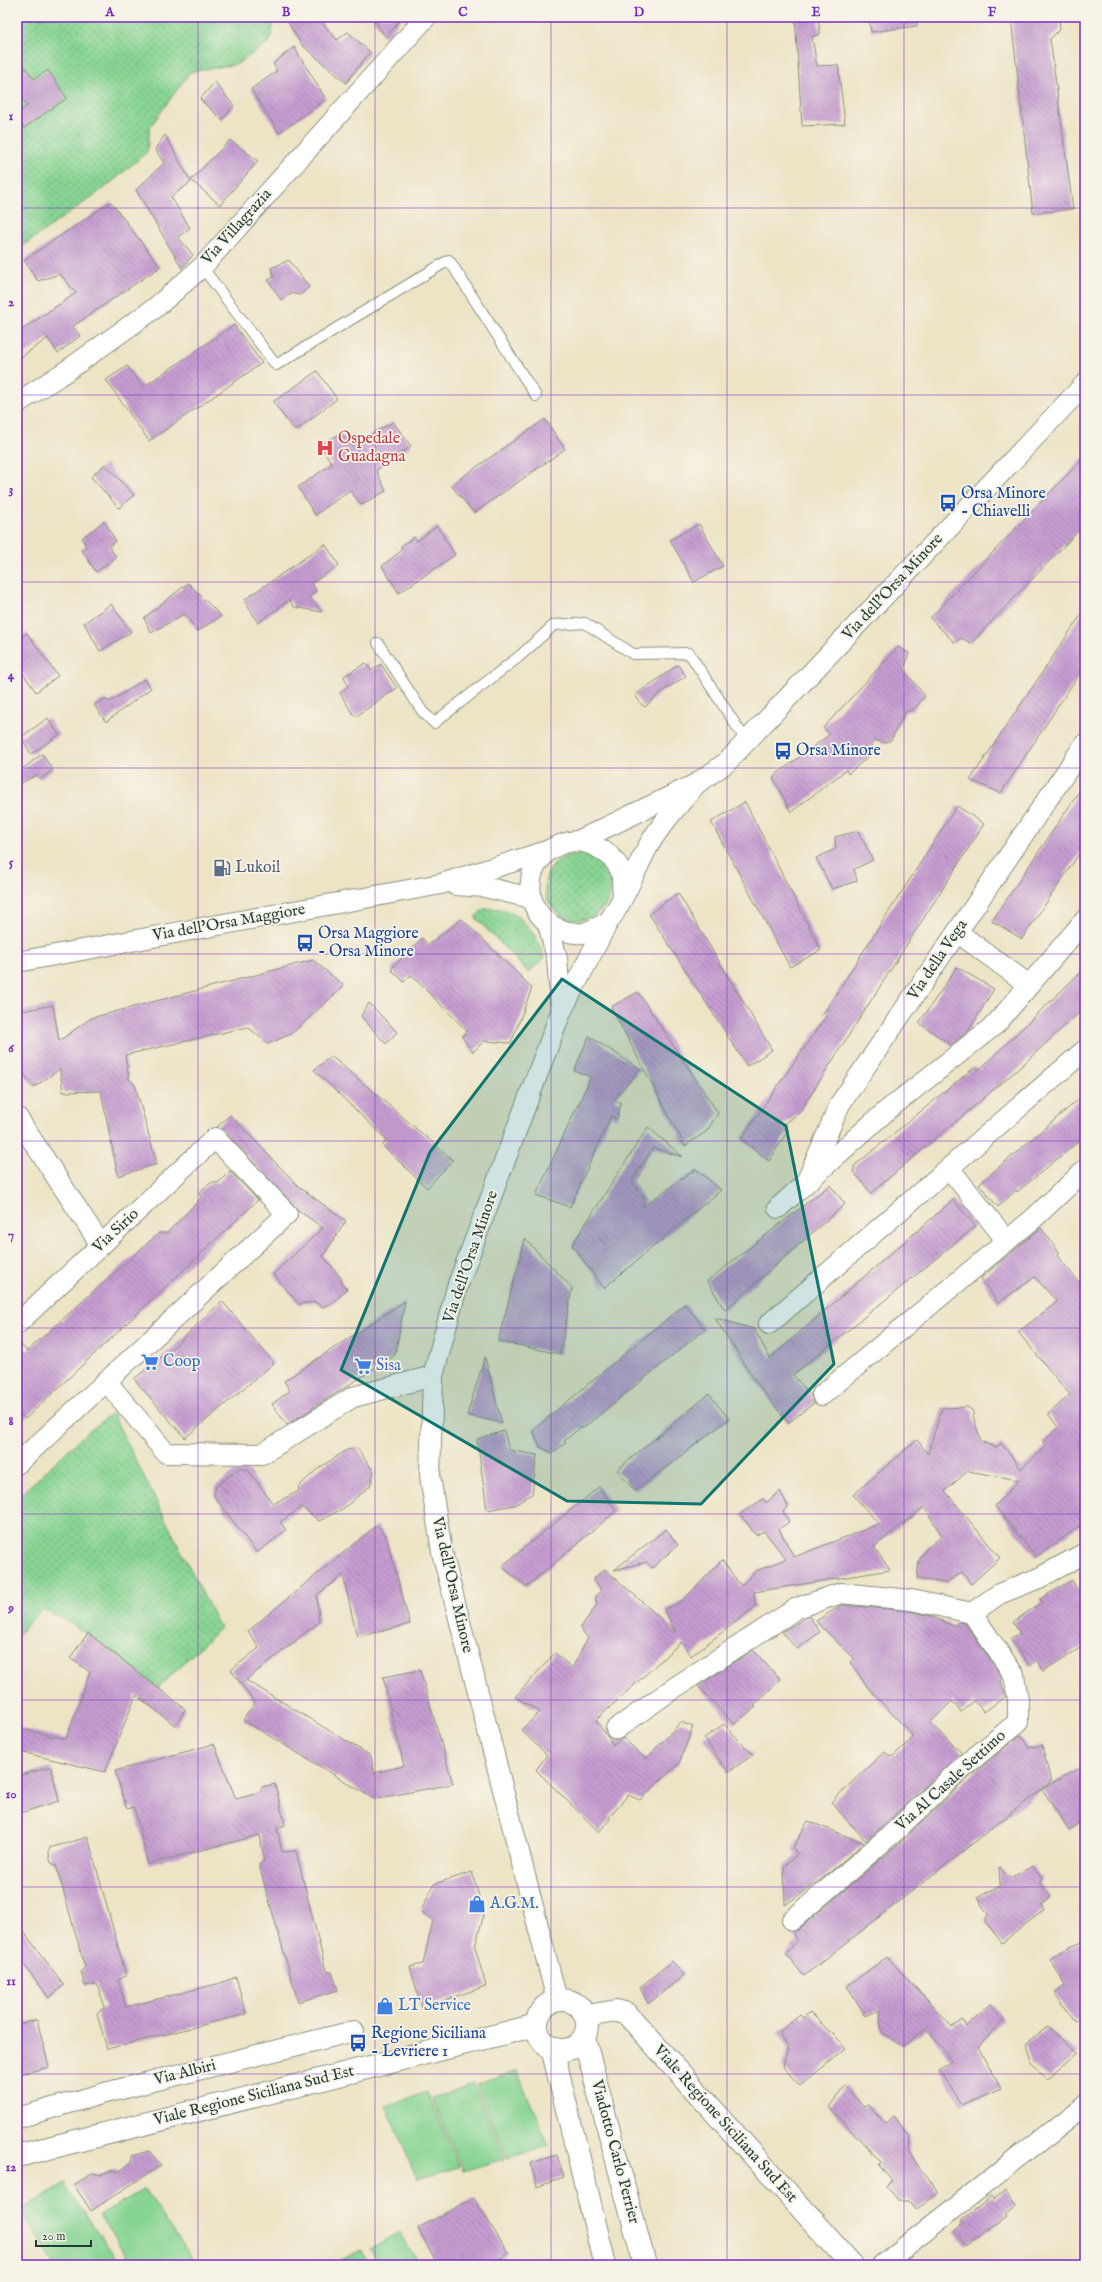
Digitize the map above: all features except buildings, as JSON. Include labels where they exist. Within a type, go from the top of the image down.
[{"type":"street","name":"Via Villagrazia","points":[[17,403],[65,372],[155,308],[202,267],[426,17]]},
{"type":"street","name":"Via dell'Orsa Minore","points":[[696,784],[726,763],[747,742],[1085,384]]},
{"type":"street","name":"Via della Vega","points":[[806,1184],[840,1104],[1085,744]]},
{"type":"street","points":[[578,841],[696,784]]},
{"type":"street","points":[[547,851],[535,867],[530,881],[531,898],[540,915],[548,924],[564,932],[585,933],[608,922],[618,910],[623,895],[651,841],[696,784]]},
{"type":"street","points":[[441,884],[547,851],[562,843],[578,841],[588,842],[610,855],[620,871],[623,895]]},
{"type":"street","points":[[441,884],[486,887],[531,898]]},
{"type":"street","name":"Via dell'Orsa Maggiore","points":[[17,962],[441,884]]},
{"type":"street","points":[[778,1208],[885,1112],[996,1024],[1085,920]]},
{"type":"street","name":"Via dell'Orsa Minore","points":[[557,2000],[442,1552],[430,1476],[433,1376],[457,1287],[561,1012],[608,922]]},
{"type":"street","points":[[548,924],[557,958],[561,1012]]},
{"type":"street","points":[[957,932],[1029,985]]},
{"type":"street","points":[[769,1324],[1085,1050]]},
{"type":"street","points":[[17,1117],[102,1245]]},
{"type":"street","name":"Via Sirio","points":[[17,1324],[215,1138],[287,1214],[106,1381]]},
{"type":"street","points":[[949,1168],[1007,1241]]},
{"type":"street","points":[[822,1395],[1007,1241],[1085,1170]]},
{"type":"street","points":[[17,1464],[106,1381],[166,1453],[262,1454],[352,1397],[433,1376]]},
{"type":"street","points":[[616,1729],[712,1663],[797,1608],[842,1593],[911,1600],[972,1613],[998,1594],[1039,1578],[1085,1553]]},
{"type":"street","name":"Via Al Casale Settimo","points":[[792,1920],[894,1832],[957,1772],[1018,1722],[1018,1700],[1014,1675],[972,1613]]},
{"type":"street","points":[[557,2000],[566,2000],[574,2003],[586,2016],[588,2025],[584,2038],[577,2046],[562,2051],[552,2048],[542,2040],[537,2025],[543,2009],[557,2000]]},
{"type":"street","name":"Viale Regione Siciliana Sud Est","points":[[586,2016],[617,2011],[627,2014],[852,2265]]},
{"type":"street","name":"Viale Regione Siciliana Sud Est","points":[[17,2156],[537,2025]]},
{"type":"street","name":"Via Albiri","points":[[17,2118],[354,2030]]},
{"type":"street","name":"Viadotto Carlo Perrier","points":[[584,2038],[645,2265]]},
{"type":"street","points":[[552,2048],[604,2265]]},
{"type":"street","points":[[882,2265],[1085,2105]]},
{"type":"lane","points":[[202,267],[276,365],[449,260],[536,396]]},
{"type":"lane","points":[[378,643],[422,712],[434,723],[520,655],[554,625],[585,623],[633,654],[689,654],[747,742]]},
{"type":"highlighted area","points":[[562,979],[786,1126],[834,1364],[701,1504],[567,1501],[341,1370],[430,1152]]},
{"type":"green space","points":[[17,17],[275,17],[270,42],[237,64],[190,72],[150,127],[147,152],[106,187],[17,250]]},
{"type":"green space","points":[[578,854],[591,856],[606,869],[609,874],[611,887],[609,900],[596,915],[591,918],[578,920],[565,918],[550,905],[547,900],[545,887],[547,874],[560,859],[565,856]]},
{"type":"green space","points":[[484,909],[503,909],[518,917],[536,937],[544,959],[528,972],[475,917]]},
{"type":"green space","points":[[112,1413],[220,1628],[158,1688],[88,1635],[42,1609],[17,1636],[17,1498],[83,1436]]},
{"type":"green space","points":[[517,2071],[549,2146],[507,2158],[476,2085]]},
{"type":"green space","points":[[473,2084],[505,2159],[463,2171],[432,2098]]},
{"type":"green space","points":[[427,2092],[459,2167],[417,2179],[386,2106]]},
{"type":"green space","points":[[64,2184],[121,2265],[55,2265],[20,2210]]},
{"type":"green space","points":[[144,2189],[197,2265],[132,2265],[100,2215]]},
{"type":"green space","points":[[400,2232],[419,2265],[379,2265],[370,2249]]},
{"type":"green space","points":[[361,2250],[370,2265],[331,2265]]},
{"type":"place","name":"Ospedale Guadagna","points":[[325,448]]},
{"type":"place","name":"Orsa Minore - Chiavelli","points":[[948,503]]},
{"type":"place","name":"Orsa Minore","points":[[783,751]]},
{"type":"place","name":"Lukoil","points":[[222,868]]},
{"type":"place","name":"Orsa Maggiore - Orsa Minore","points":[[305,943]]},
{"type":"place","name":"Coop","points":[[150,1362]]},
{"type":"place","name":"Sisa","points":[[363,1366]]},
{"type":"place","name":"A.G.M.","points":[[477,1904]]},
{"type":"place","name":"LT Service","points":[[385,2006]]},
{"type":"place","name":"Regione Siciliana - Levriere 1","points":[[358,2043]]}]
